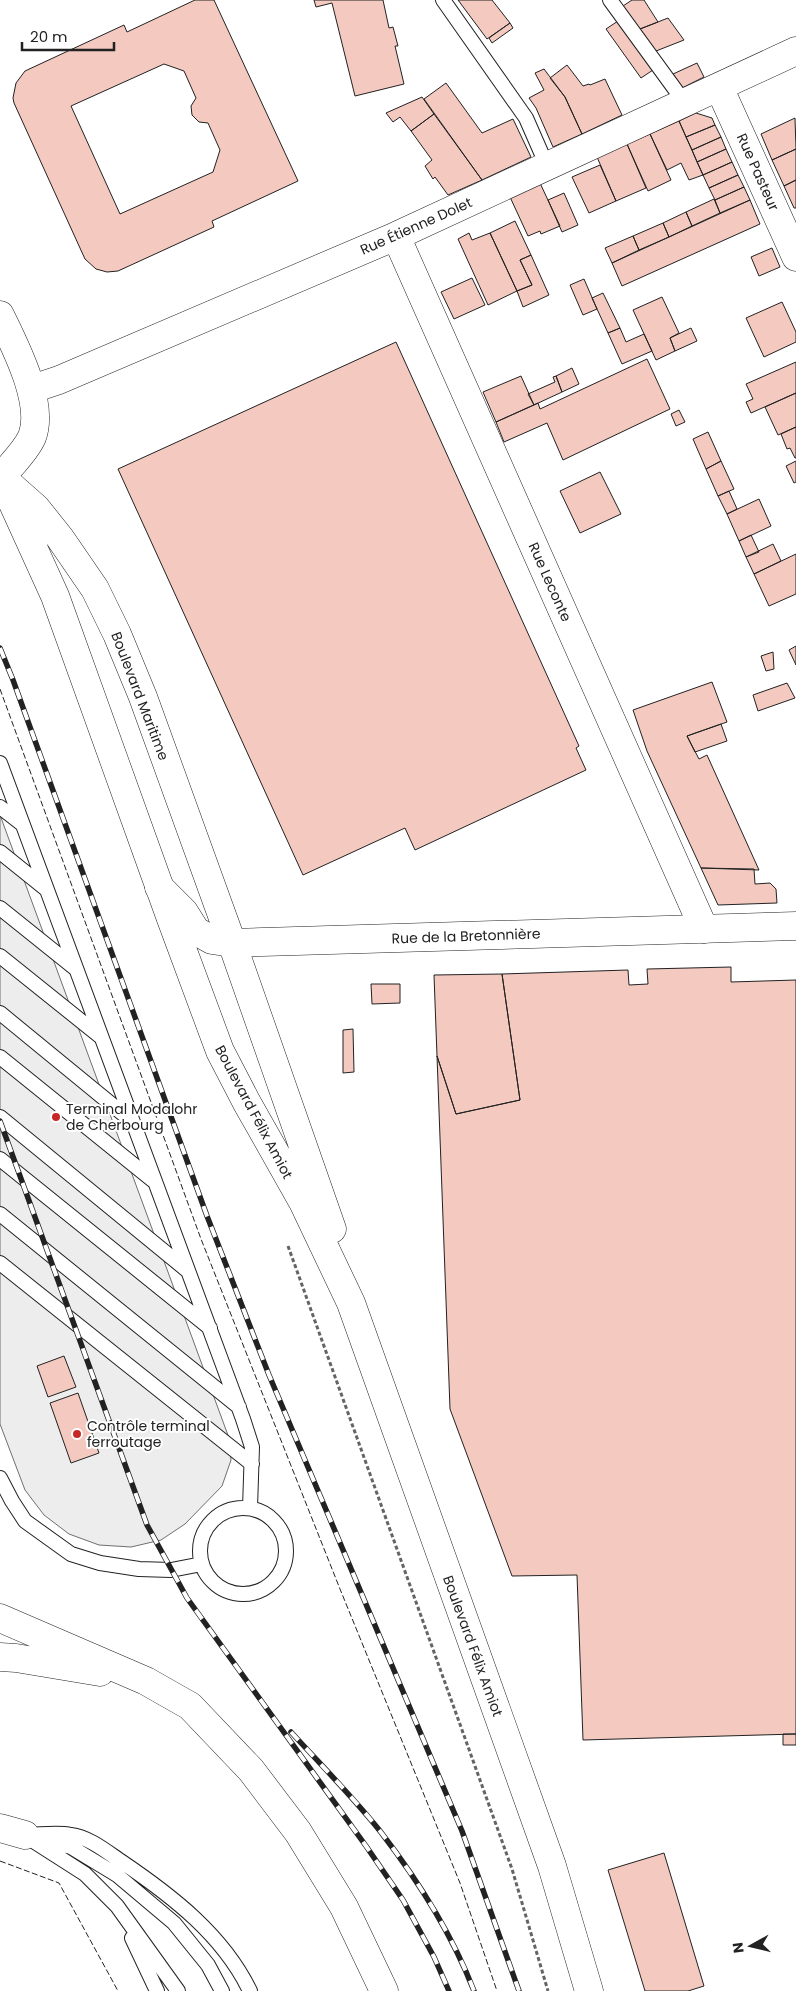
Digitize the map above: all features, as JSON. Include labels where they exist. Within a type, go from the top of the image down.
[{"type":"street","name":"Rue Étienne Dolet","points":[[32,389],[59,380],[396,236],[796,51]]},
{"type":"street","name":"Rue Pasteur","points":[[719,87],[796,257]]},
{"type":"street","name":"Rue Leconte","points":[[396,236],[704,929]]},
{"type":"street","points":[[0,315],[32,389],[34,418],[33,434],[27,446],[0,476],[55,596],[159,887]]},
{"type":"street","name":"Boulevard Maritime","points":[[0,476],[36,508],[60,538],[95,589],[104,607],[142,697],[232,943]]},
{"type":"street","name":"Rue de la Bretonnière","points":[[159,887],[184,912],[196,931],[212,940],[232,943],[796,926]]},
{"type":"street","name":"Boulevard Félix Amiot","points":[[159,887],[220,1051],[247,1104],[303,1202],[351,1303],[552,1866],[589,1991]]},
{"type":"street","name":"Boulevard Félix Amiot","points":[[232,943],[338,1243],[351,1303]]},
{"type":"street","points":[[0,1618],[146,1681],[190,1706],[257,1778],[298,1832],[344,1907],[384,1991]]},
{"type":"street","points":[[0,1633],[12,1634],[146,1681]]},
{"type":"street","points":[[0,1658],[16,1658],[146,1681]]},
{"type":"lane","points":[[443,0],[526,118],[548,166]]},
{"type":"lane","points":[[610,0],[685,103]]},
{"type":"lane","points":[[0,764],[239,1408],[252,1447],[250,1508]]},
{"type":"lane","points":[[0,806],[23,825]]},
{"type":"lane","points":[[0,852],[46,890]]},
{"type":"lane","points":[[0,908],[76,969]]},
{"type":"lane","points":[[0,956],[102,1038]]},
{"type":"lane","points":[[0,1012],[133,1122]]},
{"type":"lane","points":[[0,1057],[156,1183]]},
{"type":"lane","points":[[0,1116],[189,1271]]},
{"type":"lane","points":[[0,1159],[210,1328]]},
{"type":"lane","points":[[0,1214],[239,1408]]},
{"type":"lane","points":[[0,1264],[252,1464]]},
{"type":"lane","points":[[0,1478],[25,1521],[71,1554],[100,1563],[139,1569],[171,1570],[202,1564]]},
{"type":"lane","points":[[236,1508],[250,1508],[264,1513],[275,1522],[282,1534],[286,1547],[285,1561],[280,1574],[270,1584],[258,1591],[245,1594],[231,1592],[218,1586],[208,1576],[202,1564],[200,1550],[202,1535],[210,1522],[222,1512],[236,1508]]},
{"type":"lane","points":[[13,1832],[85,1874],[117,1906],[178,1991]]},
{"type":"lane","points":[[13,1832],[71,1847],[117,1875],[174,1923],[208,1965],[222,1991]]},
{"type":"lane","points":[[13,1832],[72,1834],[99,1846],[159,1887],[210,1932],[244,1978],[250,1991]]},
{"type":"lane","points":[[117,1906],[157,1991]]},
{"type":"path","points":[[287,1241],[512,1870],[548,1991]]},
{"type":"shaded area","name":"Terminal Modalohr de Cherbourg","points":[[0,815],[229,1438],[231,1460],[222,1486],[185,1524],[161,1540],[131,1547],[99,1545],[69,1534],[44,1515],[25,1490],[0,1424]]},
{"type":"building","points":[[195,0],[214,0],[298,181],[212,221],[214,227],[118,271],[107,272],[96,269],[85,259],[13,98],[16,83],[25,71],[124,25],[127,32]],"holes":[[[164,64],[184,71],[196,98],[191,106],[192,115],[199,122],[208,123],[220,150],[213,172],[120,214],[71,106]]]},
{"type":"building","points":[[314,0],[383,0],[389,28],[393,27],[398,46],[395,46],[404,84],[355,96],[332,3],[316,7]]},
{"type":"building","points":[[458,0],[492,0],[510,23],[487,39]]},
{"type":"building","points":[[632,0],[644,0],[658,22],[640,29],[623,6]]},
{"type":"building","points":[[668,18],[684,40],[656,51],[640,29]]},
{"type":"building","points":[[618,21],[653,70],[641,78],[606,29]]},
{"type":"building","points":[[510,23],[513,28],[492,43],[489,38]]},
{"type":"building","points":[[697,63],[704,77],[682,88],[673,74]]},
{"type":"building","points":[[567,65],[583,86],[605,79],[622,115],[582,134],[565,97],[550,78]]},
{"type":"building","points":[[544,69],[565,97],[582,134],[553,147],[536,108],[529,98],[544,90],[535,73]]},
{"type":"building","points":[[446,83],[482,133],[513,119],[531,157],[482,180],[424,99]]},
{"type":"building","points":[[422,97],[434,114],[411,131],[400,117],[393,122],[386,113]]},
{"type":"building","points":[[696,113],[712,118],[715,125],[686,137],[679,121]]},
{"type":"building","points":[[434,114],[482,180],[448,195],[435,177],[433,179],[425,166],[432,160],[411,131]]},
{"type":"building","points":[[795,118],[796,149],[772,160],[761,134]]},
{"type":"building","points":[[679,121],[703,175],[689,180],[681,163],[667,170],[650,134]]},
{"type":"building","points":[[715,125],[721,137],[692,150],[686,137]]},
{"type":"building","points":[[650,134],[671,180],[648,191],[627,144]]},
{"type":"building","points":[[721,137],[726,149],[697,162],[692,150]]},
{"type":"building","points":[[627,144],[646,188],[616,201],[597,157]]},
{"type":"building","points":[[726,149],[732,162],[703,175],[697,162]]},
{"type":"building","points":[[796,149],[796,180],[784,186],[772,160]]},
{"type":"building","points":[[732,162],[738,175],[709,188],[703,175]]},
{"type":"building","points":[[600,165],[616,201],[589,213],[572,177]]},
{"type":"building","points":[[738,175],[744,187],[715,200],[709,188]]},
{"type":"building","points":[[796,180],[796,208],[794,208],[784,186]]},
{"type":"building","points":[[540,183],[560,226],[541,234],[540,231],[528,236],[510,197]]},
{"type":"building","points":[[744,187],[750,200],[720,213],[715,200]]},
{"type":"building","points":[[564,193],[578,225],[562,232],[548,200]]},
{"type":"building","points":[[714,199],[720,213],[692,226],[686,212]]},
{"type":"building","points":[[750,200],[760,224],[622,286],[612,263]]},
{"type":"building","points":[[686,212],[692,226],[669,237],[663,223]]},
{"type":"building","points":[[515,221],[531,255],[520,260],[532,285],[517,291],[490,233]]},
{"type":"building","points":[[663,223],[669,237],[639,250],[633,236]]},
{"type":"building","points":[[469,233],[472,240],[490,233],[517,291],[488,305],[458,239]]},
{"type":"building","points":[[633,236],[639,250],[612,263],[605,248]]},
{"type":"building","points":[[772,248],[780,267],[759,276],[751,257]]},
{"type":"building","points":[[531,255],[549,295],[523,307],[517,291],[532,285],[520,260]]},
{"type":"building","points":[[472,278],[485,305],[454,319],[441,292]]},
{"type":"building","points":[[584,279],[597,309],[583,315],[570,285]]},
{"type":"building","points":[[603,293],[620,328],[608,333],[592,298]]},
{"type":"building","points":[[662,297],[679,333],[670,338],[675,351],[656,360],[633,310]]},
{"type":"building","points":[[782,302],[796,332],[796,342],[764,357],[746,318]]},
{"type":"building","points":[[620,328],[626,342],[644,334],[652,351],[622,364],[608,333]]},
{"type":"building","points":[[691,328],[697,341],[675,351],[670,338]]},
{"type":"building","points":[[396,342],[579,746],[576,748],[586,770],[415,850],[405,828],[303,875],[118,469]]},
{"type":"building","points":[[647,359],[670,409],[563,460],[547,423],[504,442],[496,422],[538,403],[540,409]]},
{"type":"building","points":[[796,362],[796,393],[751,413],[746,402],[753,399],[746,384]]},
{"type":"building","points":[[572,368],[579,384],[562,392],[556,376]]},
{"type":"building","points":[[521,376],[534,405],[496,422],[483,392]]},
{"type":"building","points":[[556,376],[562,392],[534,405],[528,394],[555,382],[553,377]]},
{"type":"building","points":[[796,393],[796,427],[778,435],[765,407]]},
{"type":"building","points":[[679,410],[685,422],[676,426],[671,414]]},
{"type":"building","points":[[796,427],[795,458],[790,448],[787,449],[781,434]]},
{"type":"building","points":[[708,432],[721,461],[706,469],[693,439]]},
{"type":"building","points":[[721,461],[734,489],[718,496],[706,469]]},
{"type":"building","points":[[796,461],[796,482],[794,483],[786,466]]},
{"type":"building","points":[[600,472],[621,514],[580,533],[560,491]]},
{"type":"building","points":[[729,491],[737,509],[727,514],[718,496]]},
{"type":"building","points":[[759,499],[771,526],[739,541],[727,514]]},
{"type":"building","points":[[751,535],[759,552],[746,557],[739,541]]},
{"type":"building","points":[[773,544],[781,561],[754,574],[746,557]]},
{"type":"building","points":[[796,554],[796,594],[769,606],[754,574]]},
{"type":"building","points":[[796,646],[796,665],[789,650]]},
{"type":"building","points":[[773,652],[774,669],[766,671],[761,656]]},
{"type":"building","points":[[712,682],[727,722],[687,736],[699,759],[707,755],[759,870],[701,868],[647,751],[633,710]]},
{"type":"building","points":[[787,683],[795,698],[758,711],[753,695]]},
{"type":"building","points":[[721,724],[727,741],[695,752],[687,736]]},
{"type":"building","points":[[701,868],[754,869],[755,884],[770,883],[776,889],[777,903],[718,905]]},
{"type":"building","points":[[731,967],[731,982],[796,980],[796,1734],[583,1740],[577,1575],[512,1576],[450,1409],[437,1056],[456,1114],[520,1100],[502,974],[628,970],[629,985],[648,984],[647,969]]},
{"type":"building","points":[[502,974],[520,1100],[456,1114],[437,1056],[434,975]]},
{"type":"building","points":[[371,984],[400,984],[400,1003],[372,1004]]},
{"type":"building","points":[[353,1029],[354,1072],[343,1073],[343,1030]]},
{"type":"building","points":[[64,1356],[76,1387],[48,1397],[37,1366]]},
{"type":"building","name":"Contrôle terminal ferroutage","points":[[78,1393],[99,1453],[71,1463],[50,1403]]},
{"type":"building","points":[[783,1734],[796,1734],[796,1745],[783,1745]]},
{"type":"building","points":[[664,1853],[704,1986],[688,1991],[645,1991],[608,1870]]},
{"type":"railway","points":[[0,648],[207,1216],[269,1375],[462,1831],[519,1991]]},
{"type":"railway","points":[[0,1121],[147,1525],[187,1598],[403,1900],[434,1957],[449,1991]]},
{"type":"railway","points":[[291,1732],[369,1818],[407,1868],[444,1928],[474,1991]]},
{"type":"fence","points":[[0,689],[201,1239],[340,1589],[460,1883],[497,1991]]},
{"type":"fence","points":[[0,1861],[59,1883],[118,1991]]},
{"type":"place","name":"Terminal Modalohr de Cherbourg","points":[[56,1117]]},
{"type":"place","name":"Contrôle terminal ferroutage","points":[[77,1434]]}]
